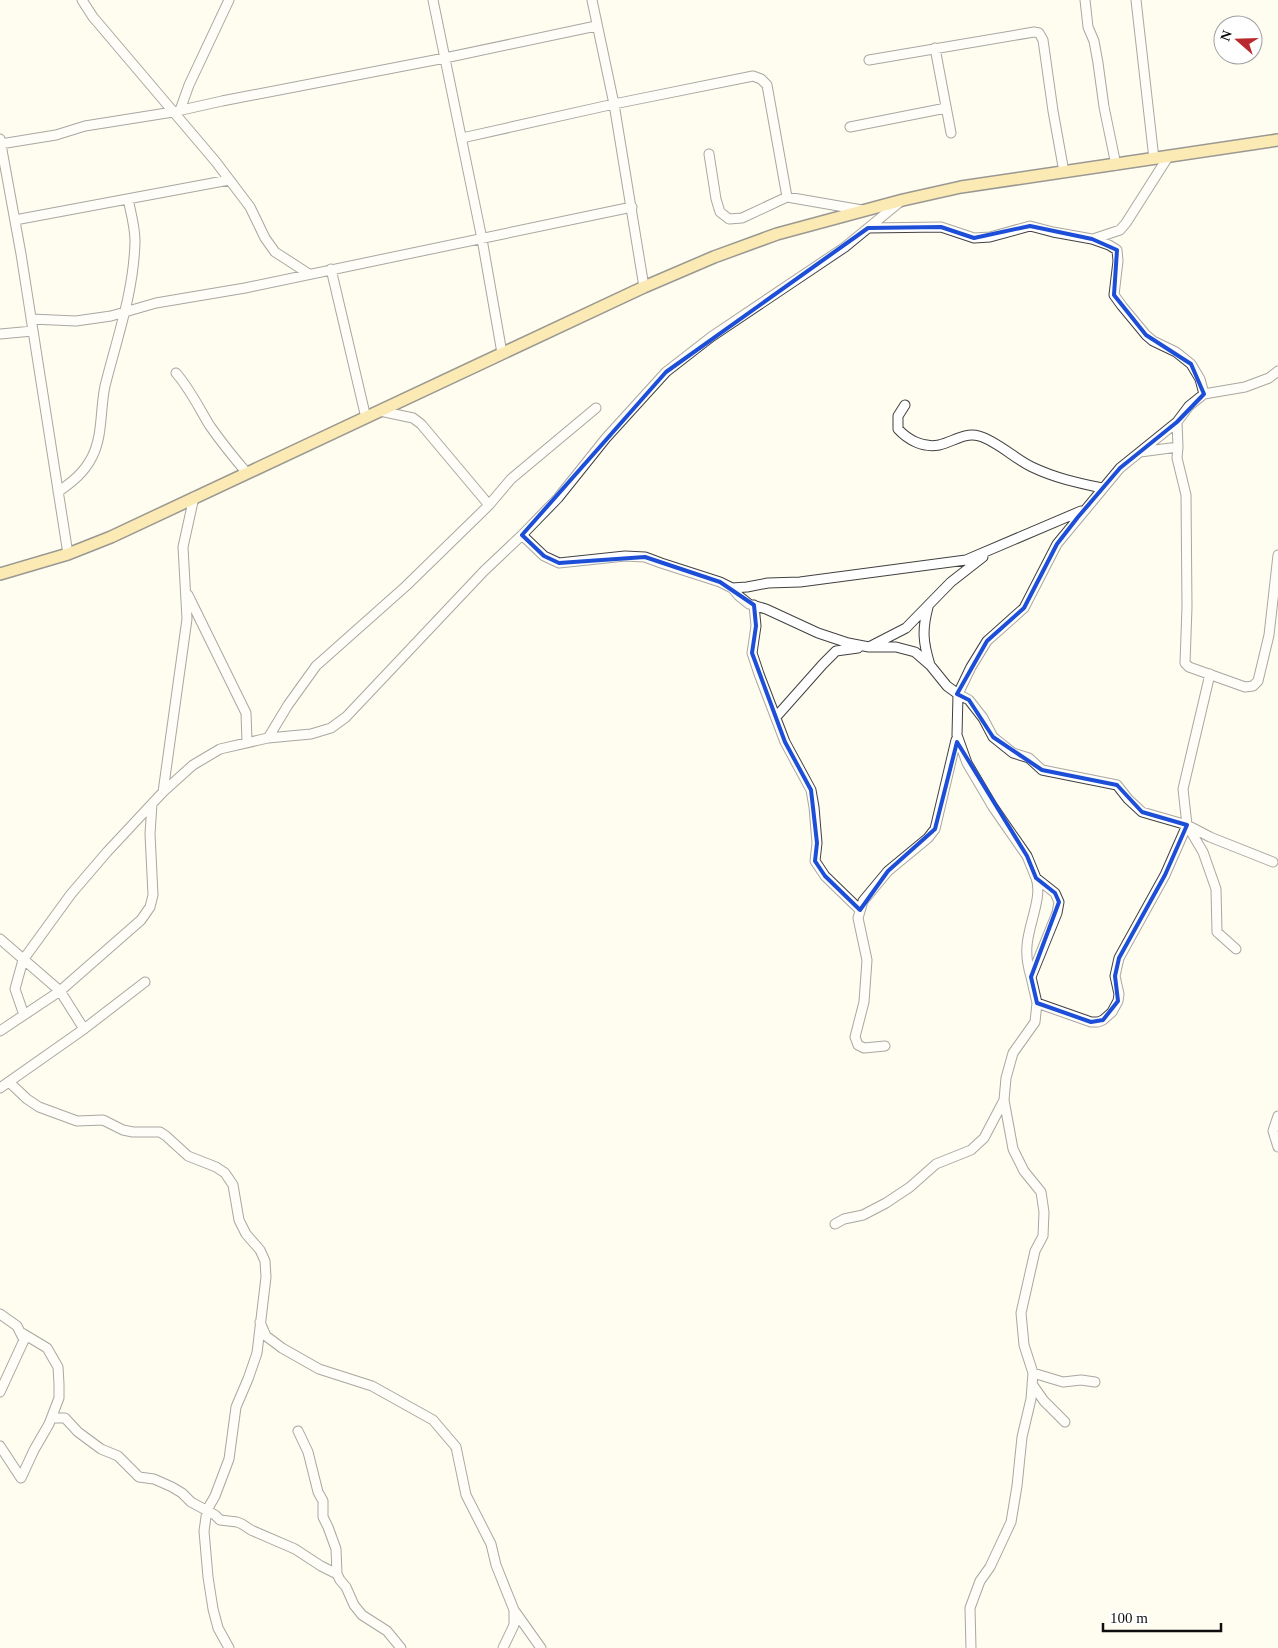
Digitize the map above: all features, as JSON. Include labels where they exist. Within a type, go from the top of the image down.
[{"type":"main road","points":[[0,574],[68,554],[111,537],[644,287],[714,257],[777,234],[862,210],[960,187],[1278,140]]},
{"type":"street","points":[[82,0],[93,16],[177,111],[250,207],[261,231],[275,252],[309,274]]},
{"type":"street","points":[[177,111],[229,0]]},
{"type":"street","points":[[434,0],[482,239],[502,353]]},
{"type":"street","points":[[592,0],[614,104],[644,287]]},
{"type":"street","points":[[1085,0],[1088,27],[1094,41],[1104,107],[1116,165]]},
{"type":"street","points":[[1136,0],[1154,159]]},
{"type":"street","points":[[68,554],[15,220],[0,142],[56,135],[85,126],[177,111],[222,100],[445,58],[596,26]]},
{"type":"street","points":[[869,60],[1034,32],[1042,35],[1064,172]]},
{"type":"street","points":[[935,48],[951,133]]},
{"type":"street","points":[[462,138],[614,104],[753,76],[761,78],[767,85],[787,197]]},
{"type":"street","points":[[850,127],[946,108]]},
{"type":"street","points":[[709,154],[720,212],[729,220],[742,218],[787,197],[862,210]]},
{"type":"street","points":[[1092,239],[1120,230],[1168,157]]},
{"type":"street","points":[[15,220],[228,180]]},
{"type":"street","points":[[58,492],[84,472],[94,455],[99,435],[105,387],[126,312],[134,261],[135,239],[128,199]]},
{"type":"street","points":[[24,1015],[15,989],[23,960],[71,894],[163,792],[193,765],[220,749],[247,741],[312,734],[331,728],[346,717],[484,571],[558,498],[606,438],[666,372],[711,337],[845,247],[903,200]]},
{"type":"street","points":[[31,319],[76,321],[126,312],[156,304],[632,207]]},
{"type":"street","points":[[868,228],[941,227],[974,238],[990,237],[1030,226],[1092,239],[1109,245],[1117,250],[1118,261],[1114,296],[1146,335],[1153,341],[1176,352],[1191,364],[1200,379],[1204,394]]},
{"type":"street","points":[[332,269],[366,418]]},
{"type":"street","points":[[0,334],[33,331]]},
{"type":"street","points":[[885,1046],[864,1048],[858,1045],[855,1037],[864,1002],[866,960],[858,918],[863,901],[888,871],[928,838],[935,829],[957,736],[958,694],[971,667],[987,641],[1024,608],[1057,544],[1120,468],[1178,422],[1189,406],[1204,394],[1245,387],[1269,378],[1278,370]]},
{"type":"street","points":[[176,373],[229,452],[247,473]]},
{"type":"street","points":[[905,405],[898,416],[898,429],[907,439],[921,444],[938,445],[968,435],[979,436],[1031,467],[1063,480],[1102,488]]},
{"type":"street","points":[[268,738],[288,705],[316,666],[406,586],[489,505],[511,479],[596,408]]},
{"type":"street","points":[[380,411],[413,418],[421,424],[489,505]]},
{"type":"street","points":[[1178,422],[1177,458],[1186,496],[1187,607],[1185,663],[1189,667],[1246,687],[1253,686],[1258,681],[1269,635],[1278,555]]},
{"type":"street","points":[[1140,452],[1178,447]]},
{"type":"street","points":[[163,792],[187,619],[183,546],[194,497]]},
{"type":"street","points":[[522,535],[544,556],[559,563],[644,556],[732,588],[768,583],[800,582],[966,560],[1084,510]]},
{"type":"street","points":[[732,588],[739,596],[754,605],[818,633],[848,643],[869,647],[906,628],[951,582],[991,551]]},
{"type":"street","points":[[186,590],[246,713],[247,741]]},
{"type":"street","points":[[754,605],[756,626],[752,652],[785,742],[811,790],[818,843],[815,861],[825,876],[860,910]]},
{"type":"street","points":[[929,606],[924,620],[924,644],[930,665]]},
{"type":"street","points":[[776,717],[836,651],[869,647],[896,647],[916,652],[930,665],[941,680],[958,694],[969,700],[983,718],[993,737],[1013,753],[1029,758],[1042,770],[1117,785],[1142,812],[1187,824],[1210,837],[1273,862]]},
{"type":"street","points":[[1210,674],[1183,789],[1187,824],[1203,852],[1216,889],[1216,932],[1236,949]]},
{"type":"street","points":[[957,736],[969,767],[993,807],[1027,856],[1039,891],[1027,947],[1027,962],[1036,1003],[1035,1022],[1014,1053],[1006,1078],[1004,1100],[1013,1149],[1024,1171],[1042,1192],[1044,1212],[1042,1236],[1034,1251],[1021,1313],[1024,1345],[1033,1373],[1031,1399],[1022,1437],[1011,1522],[990,1567],[980,1581],[970,1608],[971,1648]]},
{"type":"street","points":[[0,1031],[60,991],[140,920],[150,907],[152,895],[150,834],[152,804]]},
{"type":"street","points":[[1036,1003],[1091,1022],[1103,1020],[1112,1012],[1118,1002],[1119,994],[1115,976],[1119,958],[1165,875],[1187,824]]},
{"type":"street","points":[[1031,977],[1057,913],[1059,902],[1055,893],[1036,878]]},
{"type":"street","points":[[0,939],[60,991],[84,1029]]},
{"type":"street","points":[[0,1088],[84,1029],[145,982]]},
{"type":"street","points":[[9,1082],[27,1100],[39,1108],[77,1121],[103,1120],[123,1130],[160,1132],[188,1156],[216,1167],[225,1173],[233,1184],[239,1220],[246,1234],[260,1250],[265,1261],[266,1277],[257,1353],[236,1407],[229,1459],[216,1496],[207,1510],[204,1531],[208,1577],[218,1628],[229,1648]]},
{"type":"street","points":[[835,1224],[844,1219],[863,1215],[886,1203],[910,1187],[936,1164],[971,1150],[984,1138],[1004,1100]]},
{"type":"street","points":[[1278,1116],[1273,1131],[1278,1147]]},
{"type":"street","points":[[0,1314],[17,1326],[24,1340],[0,1392]]},
{"type":"street","points":[[260,1322],[266,1336],[282,1348],[319,1369],[372,1386],[433,1420],[446,1434],[456,1447],[466,1495],[491,1544],[496,1565],[514,1610],[538,1646]]},
{"type":"street","points":[[0,1446],[21,1478],[52,1418],[59,1398],[58,1367],[47,1348],[22,1333]]},
{"type":"street","points":[[1033,1373],[1063,1382],[1081,1380],[1095,1382]]},
{"type":"street","points":[[1032,1384],[1044,1401],[1065,1422]]},
{"type":"street","points":[[52,1418],[65,1418],[78,1432],[101,1449],[118,1456],[139,1477],[154,1479],[172,1487],[220,1520],[237,1522],[295,1549],[337,1574]]},
{"type":"street","points":[[298,1431],[308,1452],[318,1492],[323,1501],[323,1517],[336,1549],[337,1574],[354,1605],[362,1615],[387,1630],[401,1648]]},
{"type":"street","points":[[503,1648],[514,1625],[514,1610]]},
{"type":"highlighted area","points":[[1030,226],[1092,239],[1117,250],[1114,295],[1146,335],[1191,364],[1204,394],[1177,422],[1120,468],[1078,517],[1057,544],[1024,608],[987,641],[957,694],[969,700],[993,737],[1042,770],[1117,785],[1142,812],[1187,825],[1165,875],[1119,958],[1115,976],[1118,1001],[1103,1020],[1091,1022],[1037,1003],[1031,977],[1059,902],[1055,893],[1036,878],[1027,856],[957,742],[935,829],[888,871],[860,910],[825,876],[815,861],[817,843],[811,790],[785,742],[752,653],[756,626],[754,605],[720,582],[645,557],[559,563],[544,556],[522,535],[666,372],[868,228],[941,227],[974,238]]}]
